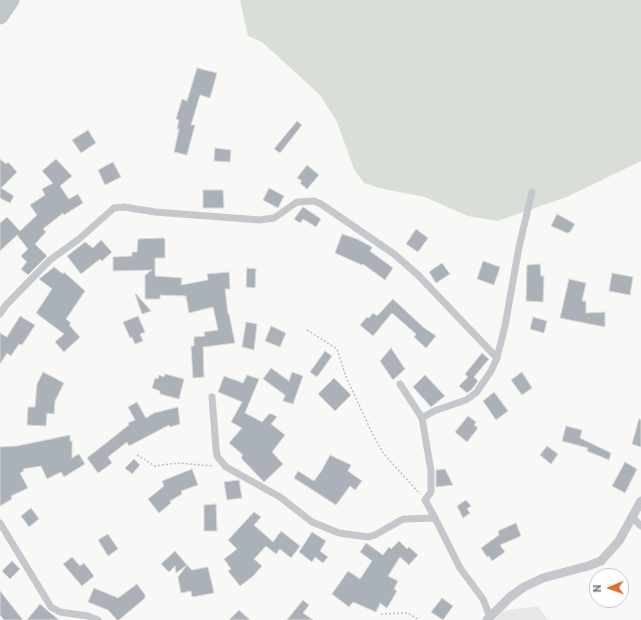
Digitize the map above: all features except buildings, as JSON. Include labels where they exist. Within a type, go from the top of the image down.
[{"type":"street","points":[[422,418],[434,411],[466,400],[476,393],[491,371],[505,326],[519,247],[532,192]]},
{"type":"street","points":[[0,314],[6,305],[50,260],[79,239],[114,208],[124,207],[155,212],[260,220],[274,218],[297,202],[314,201],[321,204],[394,254],[418,275],[496,358]]},
{"type":"street","points":[[400,384],[422,418],[431,471],[432,492],[425,500],[460,568],[483,599],[488,619]]},
{"type":"street","points":[[212,396],[217,456],[226,467],[280,497],[312,522],[339,533],[368,537],[403,519],[435,518]]},
{"type":"street","points":[[488,619],[510,597],[534,581],[601,561],[612,550],[641,501]]},
{"type":"street","points":[[632,517],[641,526]]},
{"type":"street","points":[[0,523],[52,607],[60,612],[88,616],[98,620]]},
{"type":"path","points":[[307,330],[337,349],[346,377],[381,448],[425,500]]},
{"type":"path","points":[[137,455],[155,466],[177,463],[226,467]]},
{"type":"path","points":[[381,614],[408,613],[419,620]]},
{"type":"shaded area","points":[[240,0],[641,0],[641,161],[569,196],[498,221],[468,216],[425,197],[379,188],[364,183],[354,169],[337,122],[320,95],[262,42],[248,36]]},
{"type":"shaded area","points":[[538,606],[548,620],[495,620],[502,611]]},
{"type":"waterway","points":[[0,16],[11,0]]}]
